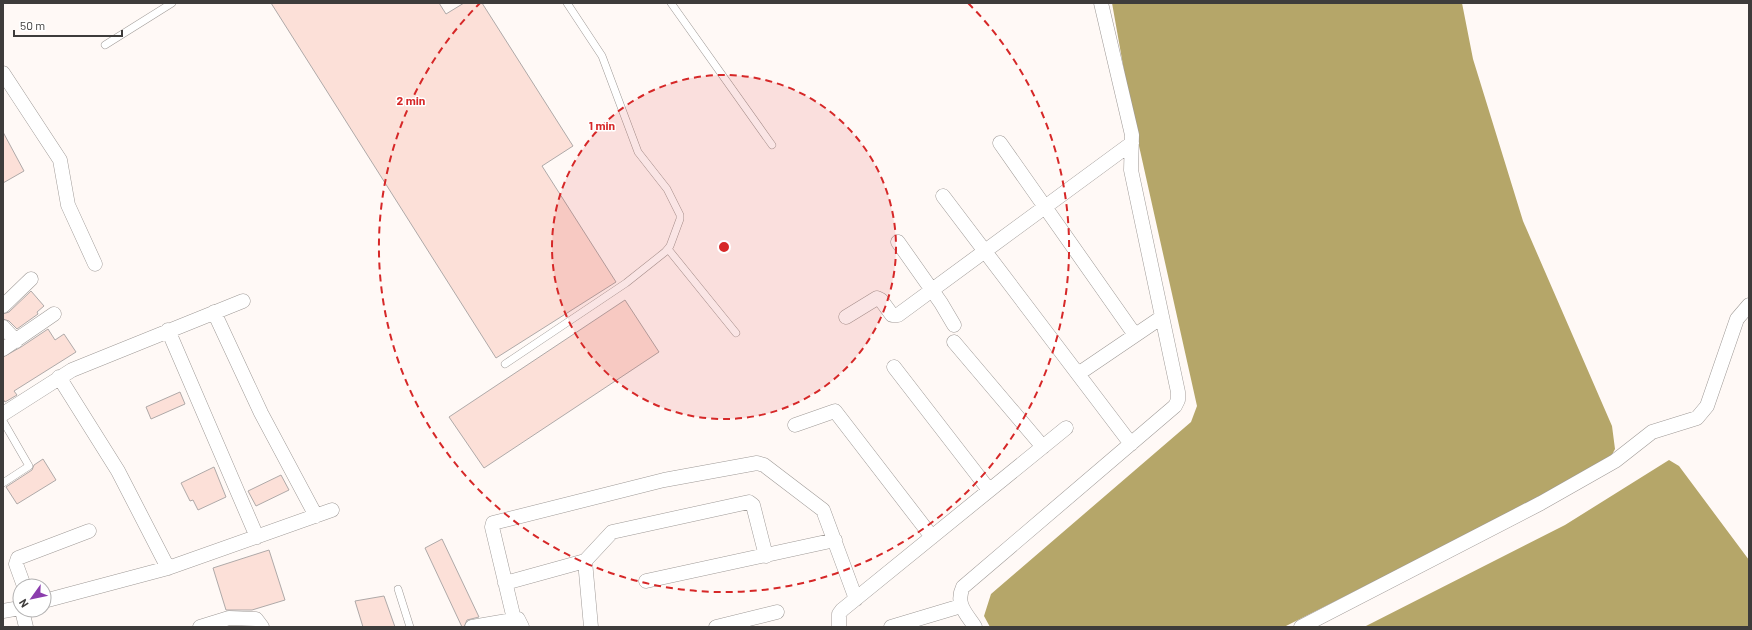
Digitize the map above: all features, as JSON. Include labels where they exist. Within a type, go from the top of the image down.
[{"type":"street","points":[[975,627],[961,606],[959,595],[963,587],[1175,406],[1178,400],[1178,392],[1131,170],[1132,135],[1101,3]]},
{"type":"street","points":[[3,73],[60,160],[68,205],[95,264]]},
{"type":"street","points":[[1000,143],[1044,208],[1136,335]]},
{"type":"street","points":[[846,317],[877,298],[895,316],[1132,143]]},
{"type":"street","points":[[943,196],[1131,444]]},
{"type":"street","points":[[898,242],[932,290],[954,325]]},
{"type":"street","points":[[3,306],[31,279]]},
{"type":"street","points":[[3,414],[59,377],[168,330],[243,301]]},
{"type":"street","points":[[1301,627],[1541,503],[1615,462],[1652,432],[1698,418],[1707,406],[1737,319],[1749,305]]},
{"type":"street","points":[[214,312],[261,413],[316,516]]},
{"type":"street","points":[[3,349],[54,314]]},
{"type":"street","points":[[1078,374],[1162,317]]},
{"type":"street","points":[[3,327],[16,341]]},
{"type":"street","points":[[168,330],[257,537]]},
{"type":"street","points":[[954,342],[1043,447]]},
{"type":"street","points":[[894,368],[990,490]]},
{"type":"street","points":[[59,377],[124,481],[168,568]]},
{"type":"street","points":[[795,425],[835,411],[932,537]]},
{"type":"street","points":[[839,627],[839,614],[856,599],[1066,428]]},
{"type":"street","points":[[472,627],[518,623],[505,582],[492,528],[493,523],[664,480],[757,463],[764,465],[820,507],[826,515],[856,599]]},
{"type":"street","points":[[505,582],[585,561],[612,532],[749,502],[753,505],[766,556]]},
{"type":"street","points":[[52,599],[168,568],[332,510]]},
{"type":"street","points":[[21,578],[16,564],[18,558],[89,531]]},
{"type":"street","points":[[646,581],[835,540]]},
{"type":"street","points":[[585,561],[591,627]]},
{"type":"street","points":[[891,627],[906,625],[961,606]]},
{"type":"street","points":[[716,627],[777,612]]},
{"type":"street","points":[[200,627],[229,618],[256,619],[262,627]]},
{"type":"lane","points":[[105,45],[172,3]]},
{"type":"lane","points":[[505,364],[626,282],[668,249],[680,219],[680,214],[667,189],[638,152],[602,56],[567,3]]},
{"type":"lane","points":[[671,3],[772,145]]},
{"type":"lane","points":[[668,249],[736,333]]},
{"type":"lane","points":[[3,421],[29,466],[3,483]]},
{"type":"lane","points":[[398,589],[410,627]]},
{"type":"shaded area","points":[[1112,3],[1462,3],[1473,59],[1523,221],[1612,426],[1615,449],[1607,464],[1284,627],[990,627],[984,616],[991,594],[1191,422],[1197,406],[1131,110]]},
{"type":"shaded area","points":[[1669,460],[1679,466],[1749,560],[1749,627],[1364,627],[1565,525]]},
{"type":"building","points":[[271,3],[439,3],[446,14],[464,3],[482,3],[573,146],[542,166],[616,282],[496,358]]},
{"type":"building","points":[[3,132],[24,171],[3,183]]},
{"type":"building","points":[[31,291],[44,306],[37,312],[38,314],[17,329],[9,321],[3,319],[3,314],[9,312]]},
{"type":"building","points":[[625,300],[659,352],[484,468],[449,417]]},
{"type":"building","points":[[48,329],[55,340],[64,334],[76,352],[14,391],[17,395],[5,402],[3,399],[3,357]]},
{"type":"building","points":[[180,392],[185,404],[151,419],[146,407]]},
{"type":"building","points":[[43,459],[56,480],[17,504],[6,487],[32,470],[34,465]]},
{"type":"building","points":[[214,467],[226,497],[198,510],[193,500],[190,501],[181,483]]},
{"type":"building","points":[[281,475],[289,490],[256,506],[248,491]]},
{"type":"building","points":[[442,539],[479,617],[467,620],[464,627],[462,627],[425,548]]},
{"type":"building","points":[[269,550],[285,600],[252,610],[226,610],[213,568]]},
{"type":"building","points":[[384,596],[395,627],[363,627],[355,601]]}]
